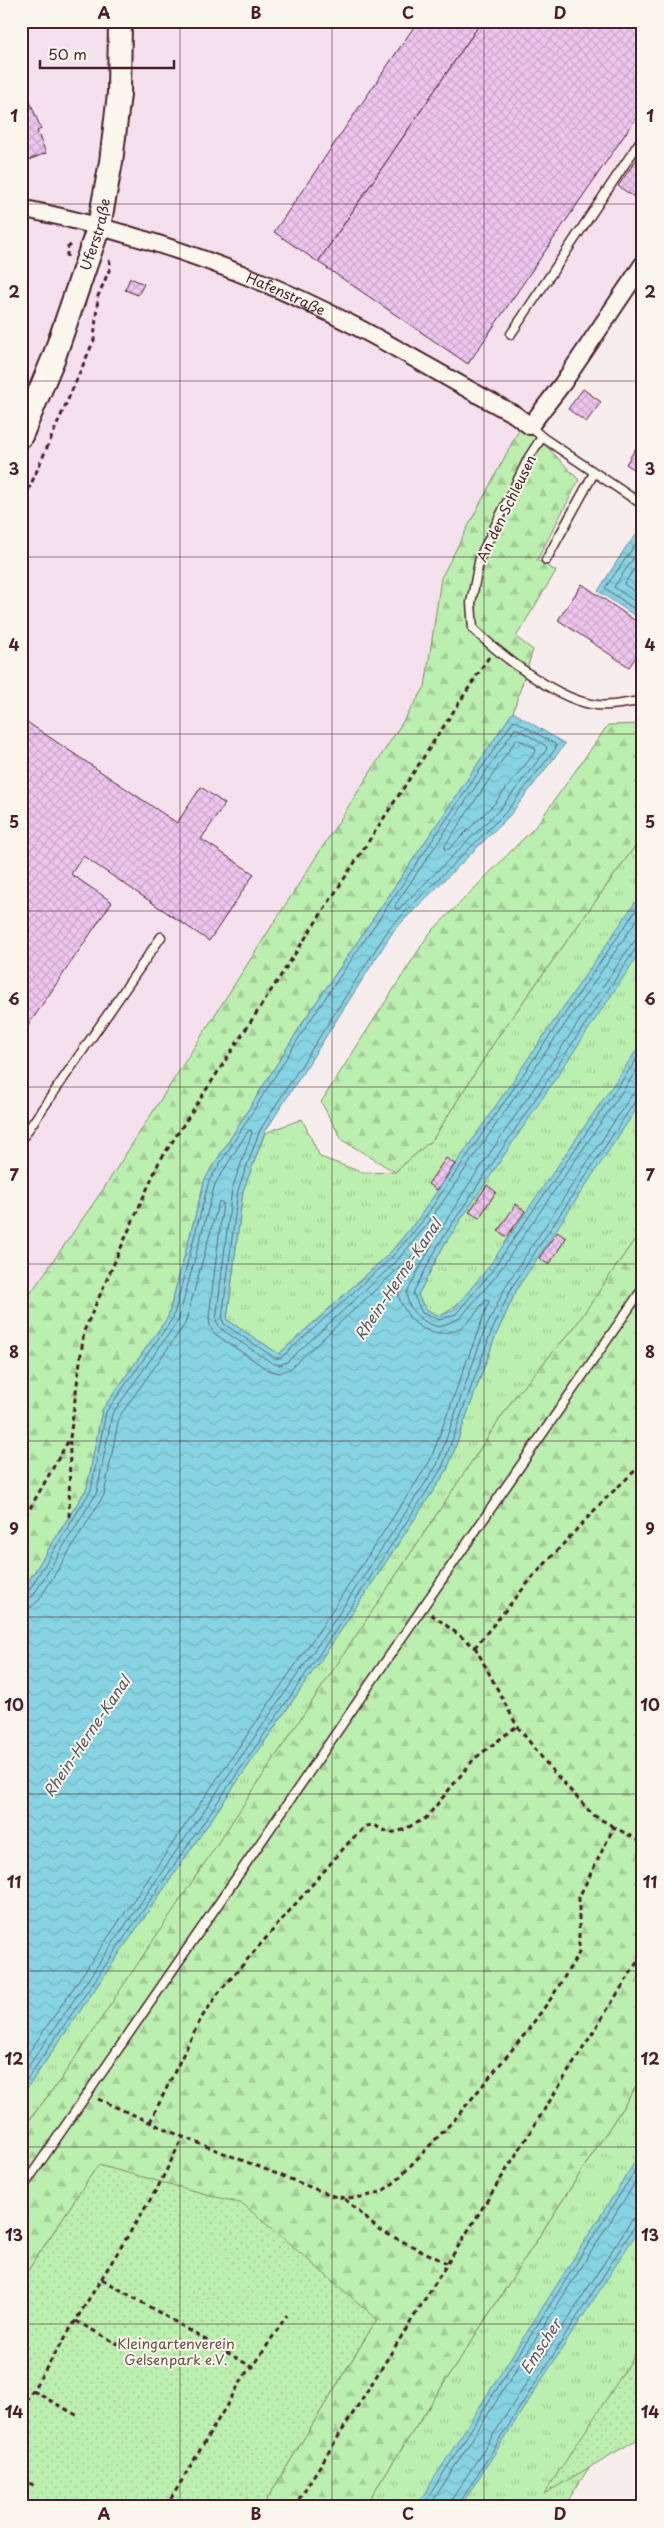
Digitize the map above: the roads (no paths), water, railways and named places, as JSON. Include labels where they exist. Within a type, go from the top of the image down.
[{"type":"main road","name":"Uferstraße","points":[[21,436],[54,357],[99,226],[111,162],[119,94],[120,21]]},
{"type":"street","name":"Hafenstraße","points":[[21,208],[99,226],[238,271],[355,325],[514,414],[530,426]]},
{"type":"street","points":[[530,426],[563,383],[643,264]]},
{"type":"lane","points":[[511,334],[643,137]]},
{"type":"lane","points":[[530,426],[542,437],[643,506]]},
{"type":"lane","name":"An den Schleusen","points":[[542,437],[480,557],[471,604],[473,630],[494,649],[564,696],[597,706],[643,701]]},
{"type":"lane","points":[[546,560],[594,473]]},
{"type":"lane","points":[[21,1140],[161,937]]},
{"type":"lane","points":[[21,2190],[643,1288]]},
{"type":"water","points":[[643,527],[643,621],[598,591],[626,547]]},
{"type":"water","name":"Rhein-Herne-Kanal","points":[[513,712],[565,744],[510,815],[394,930],[265,1132],[243,1191],[227,1320],[279,1354],[389,1254],[418,1219],[643,891],[643,948],[444,1245],[418,1295],[425,1309],[440,1316],[453,1310],[487,1269],[643,1041],[643,1099],[517,1289],[495,1337],[447,1470],[333,1642],[21,2097],[21,1593],[87,1488],[102,1410],[168,1317],[205,1179],[305,1019]]},
{"type":"water","name":"Emscher","points":[[643,2149],[643,2223],[460,2507],[416,2507]]},
{"type":"park label","name":"Kleingartenverein Gelsenpark e.V.","points":[[176,2352]]}]
